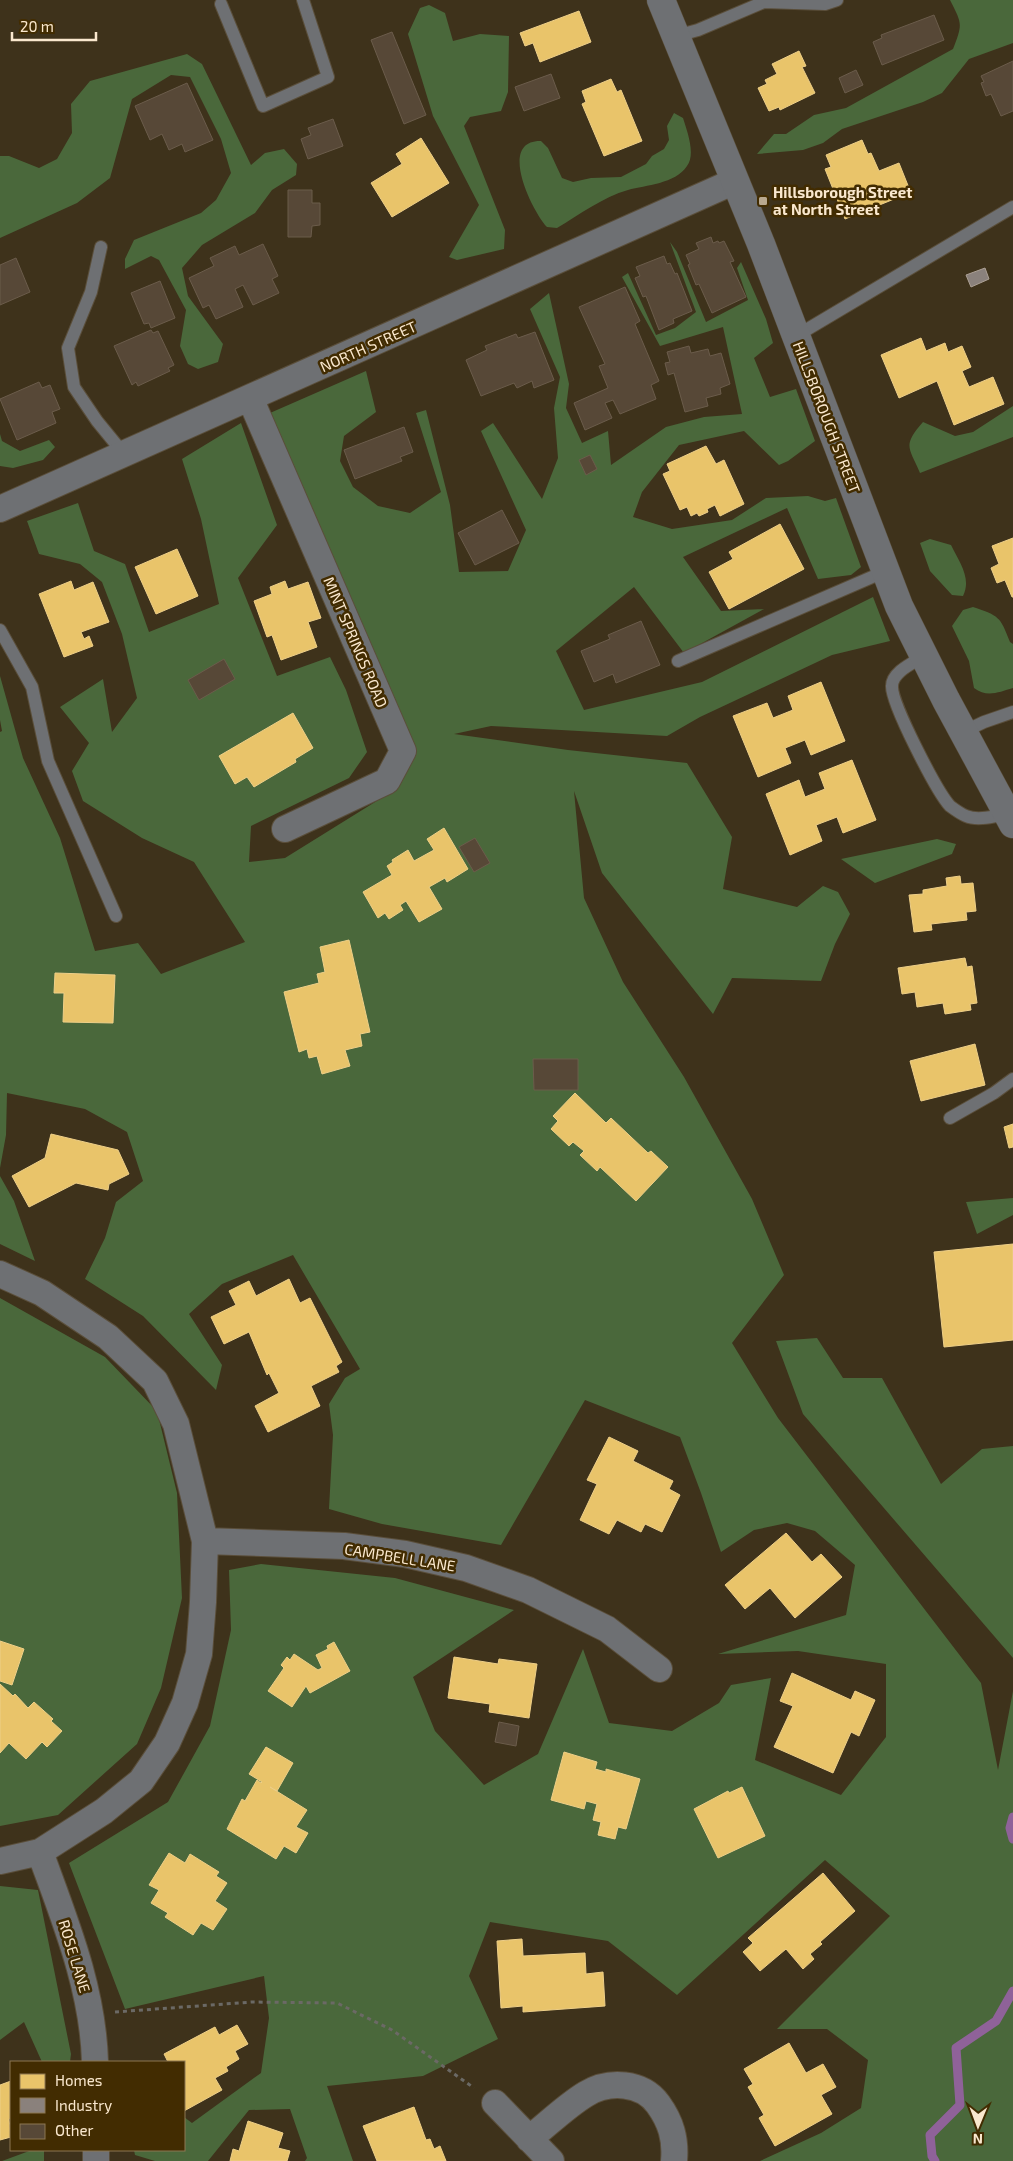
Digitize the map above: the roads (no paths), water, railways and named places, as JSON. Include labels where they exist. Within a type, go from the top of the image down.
[{"type":"street","name":"HILLSBOROUGH STREET","points":[[661,0],[796,336],[899,606],[1010,819]]},
{"type":"street","name":"NORTH STREET","points":[[0,509],[735,181]]},
{"type":"street","name":"MINT SPRINGS ROAD","points":[[250,398],[403,751],[387,781],[284,829]]},
{"type":"street","points":[[0,1274],[42,1293],[108,1337],[155,1381],[176,1424],[205,1541],[199,1654],[186,1703],[167,1743],[141,1781],[104,1811],[40,1852],[0,1861]]},
{"type":"street","name":"CAMPBELL LANE","points":[[205,1541],[344,1546],[405,1554],[466,1568],[528,1590],[607,1629],[659,1669]]},
{"type":"street","name":"ROSE LANE","points":[[40,1852],[80,1966],[92,2014],[96,2061]]},
{"type":"street","points":[[529,2139],[586,2093],[605,2087],[631,2085],[652,2095],[668,2117],[675,2138],[674,2161]]},
{"type":"street","points":[[495,2103],[551,2161]]},
{"type":"lane","points":[[221,4],[263,106],[328,77],[303,0]]},
{"type":"lane","points":[[676,36],[698,30],[764,2],[825,4],[837,0]]},
{"type":"lane","points":[[796,336],[1013,207]]},
{"type":"lane","points":[[101,247],[91,292],[68,348],[74,387],[97,421],[124,454]]},
{"type":"lane","points":[[678,661],[886,571]]},
{"type":"lane","points":[[0,630],[32,687],[48,761],[116,916]]},
{"type":"lane","points":[[924,656],[898,673],[892,685],[895,703],[933,778],[950,806],[967,816],[1010,819]]},
{"type":"lane","points":[[963,732],[1013,712]]},
{"type":"lane","points":[[950,1118],[994,1093],[1013,1079]]},
{"type":"waterway","points":[[1013,1817],[1010,1828],[1013,1839]]},
{"type":"waterway","points":[[935,2161],[932,2156],[930,2135],[960,2105],[956,2048],[996,2021],[1013,1991]]},
{"type":"place","name":"Hillsborough Street at North Street","points":[[763,201]]}]
